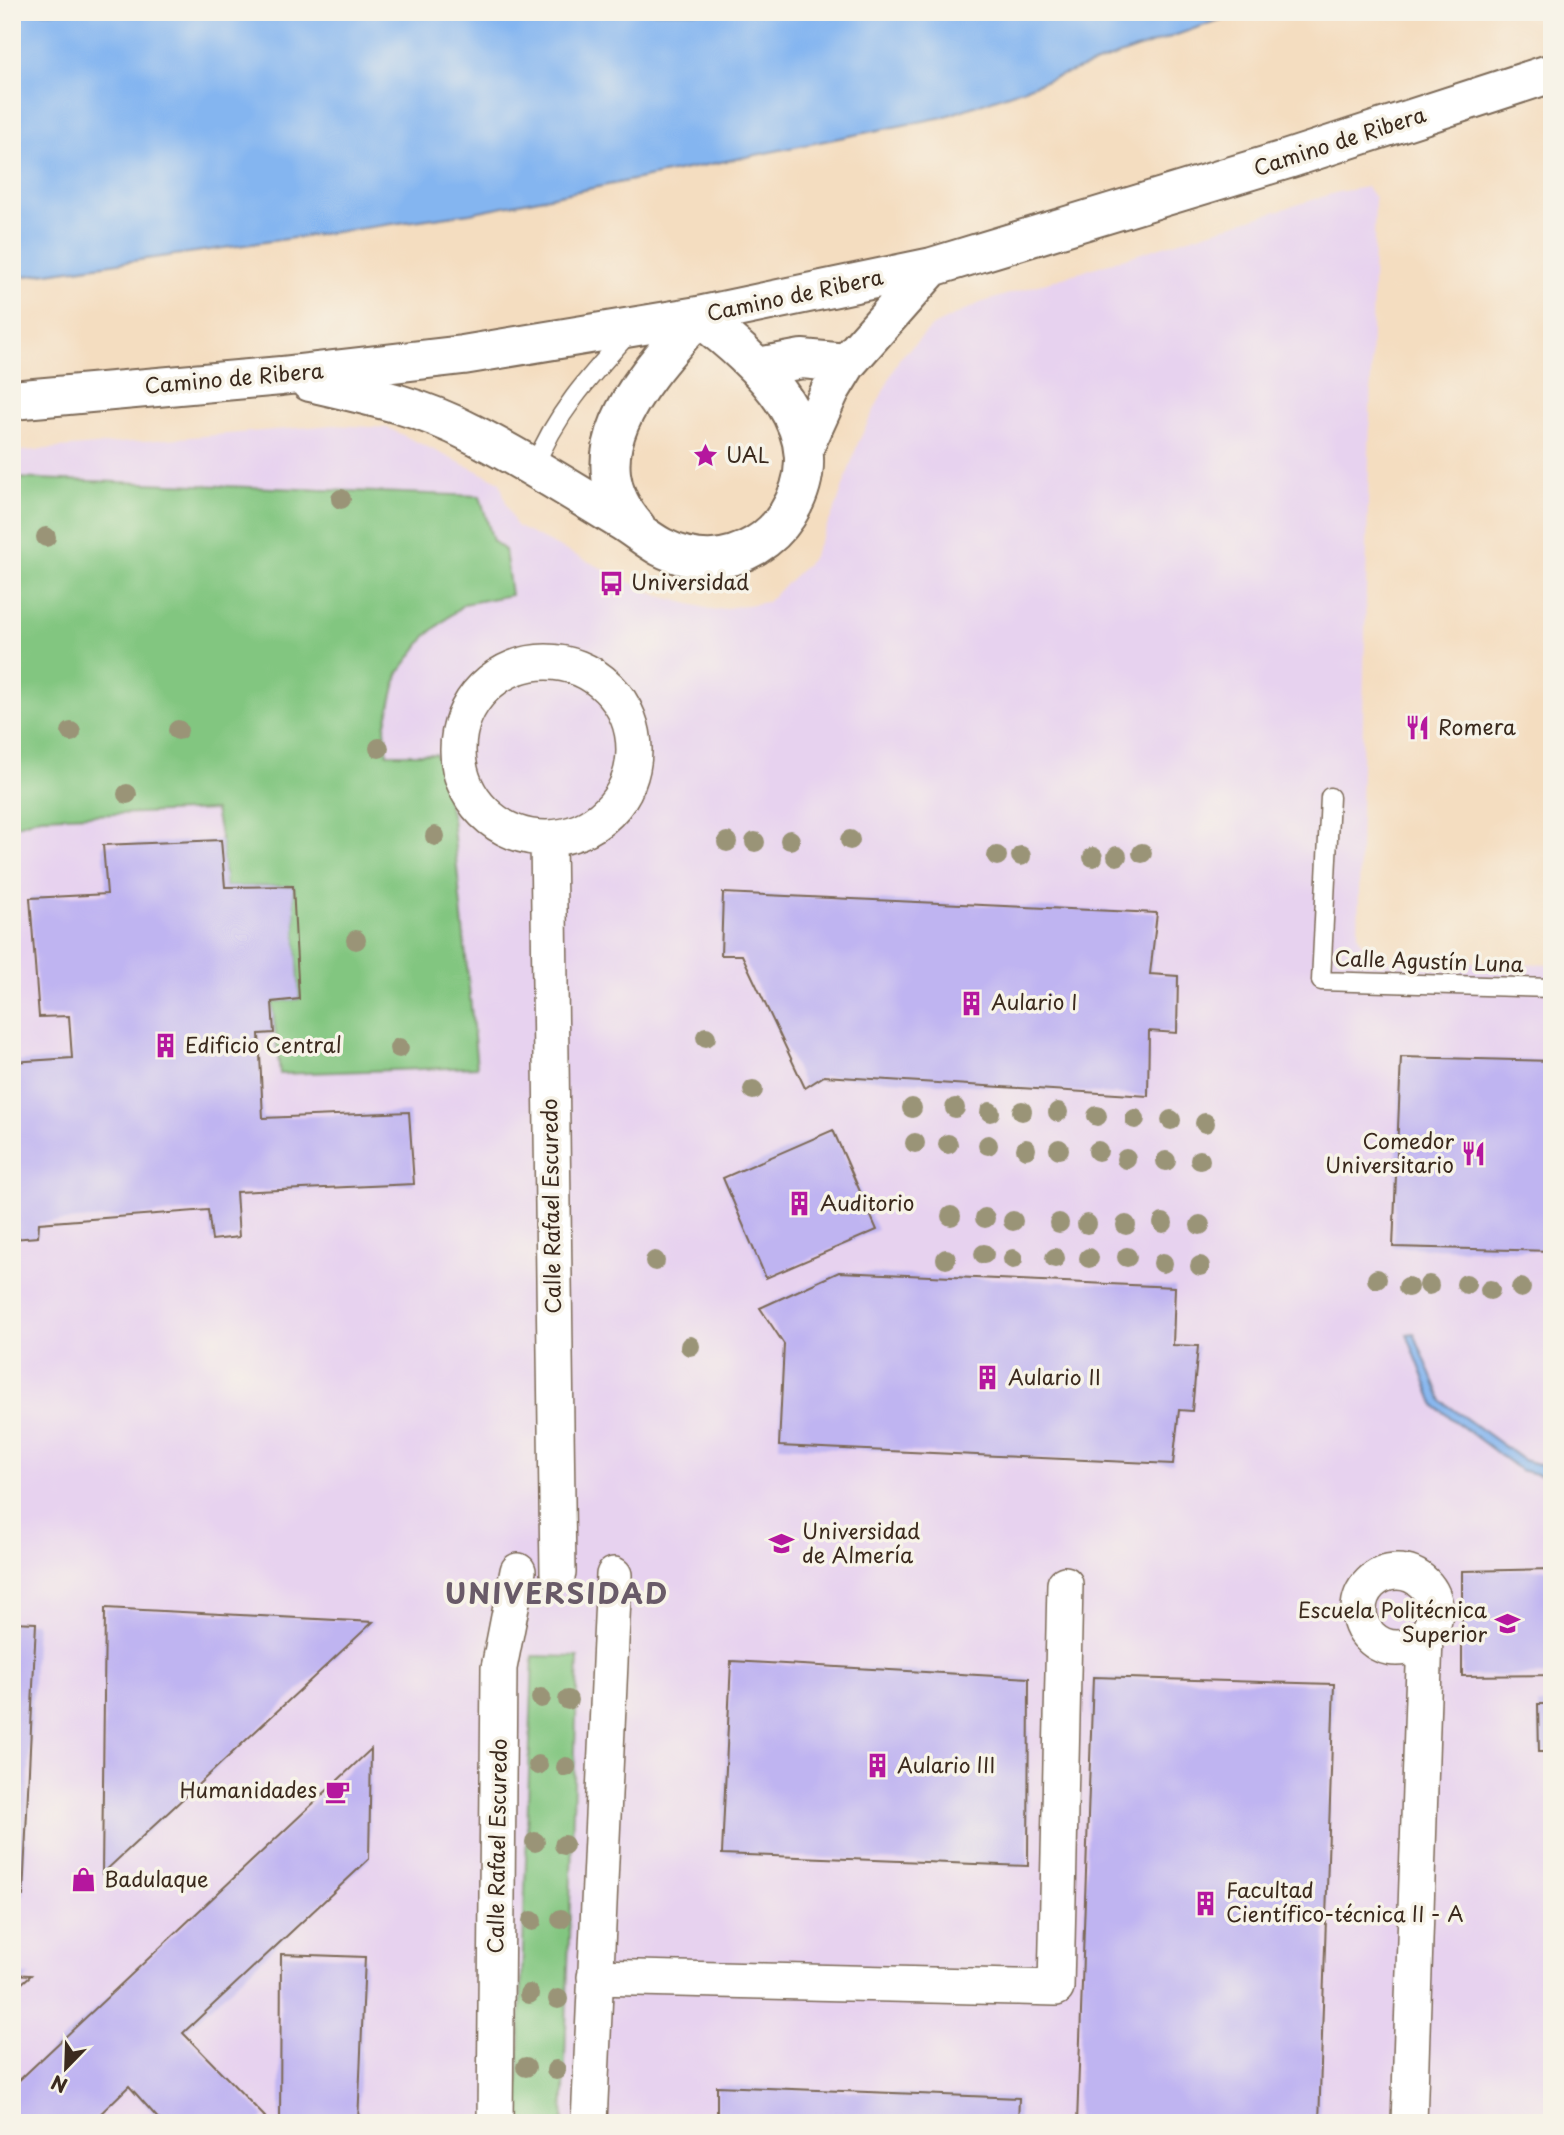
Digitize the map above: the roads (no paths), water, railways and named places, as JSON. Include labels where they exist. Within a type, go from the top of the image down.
[{"type":"main road","name":"Camino de Ribera","points":[[12,400],[281,376],[463,355],[698,316],[932,267],[1300,156],[1552,73]]},
{"type":"main road","points":[[803,450],[830,391],[847,363],[932,267]]},
{"type":"main road","points":[[281,376],[391,401],[429,413],[534,468],[661,547],[686,556],[712,559],[738,554],[762,542],[781,524],[795,502],[803,477],[803,450],[797,425],[785,401],[758,367],[698,316],[646,377],[627,408],[615,436],[610,461],[612,487],[623,512],[640,532]]},
{"type":"main road","points":[[758,367],[802,359],[847,363]]},
{"type":"street","points":[[544,661],[578,667],[602,681],[621,702],[632,727],[635,754],[631,778],[620,800],[600,820],[576,834],[548,838],[522,835],[498,825],[478,807],[465,784],[457,751],[463,717],[482,688],[510,668],[544,661]]},
{"type":"street","name":"Calle Rafael Escuredo","points":[[548,838],[558,1573]]},
{"type":"street","name":"Calle Rafael Escuredo","points":[[495,2123],[499,1668],[519,1571]]},
{"type":"street","points":[[589,2123],[614,1575]]},
{"type":"street","points":[[595,1977],[1056,1988],[1065,1584]]},
{"type":"street","points":[[1409,2123],[1425,1636]]},
{"type":"lane","points":[[534,468],[560,415],[634,327]]},
{"type":"lane","name":"Calle Agustín Luna","points":[[1330,797],[1321,981],[1552,988]]},
{"type":"water","points":[[12,12],[1242,12],[943,117],[470,213],[12,278]]},
{"type":"water","points":[[1414,1333],[1442,1401],[1523,1460],[1552,1468],[1552,1478],[1520,1470],[1435,1406],[1407,1334]]},
{"type":"place","name":"UAL","points":[[706,456]]},
{"type":"place","name":"Universidad","points":[[611,583]]},
{"type":"place","name":"Romera","points":[[1418,728]]},
{"type":"place","name":"Aulario I","points":[[971,1003]]},
{"type":"place","name":"Edificio Central","points":[[165,1046]]},
{"type":"place","name":"Comedor Universitario","points":[[1474,1154]]},
{"type":"place","name":"Auditorio","points":[[800,1204]]},
{"type":"place","name":"Aulario II","points":[[988,1378]]},
{"type":"place","name":"Universidad de Almería","points":[[782,1544]]},
{"type":"place","name":"Escuela Politécnica Superior","points":[[1507,1623]]},
{"type":"place","name":"Aulario III","points":[[877,1766]]},
{"type":"place","name":"Humanidades","points":[[337,1791]]},
{"type":"place","name":"Badulaque","points":[[84,1880]]},
{"type":"place","name":"Facultad Científico-técnica II - A","points":[[1206,1903]]},
{"type":"district","name":"UNIVERSIDAD","points":[[557,1594]]}]
